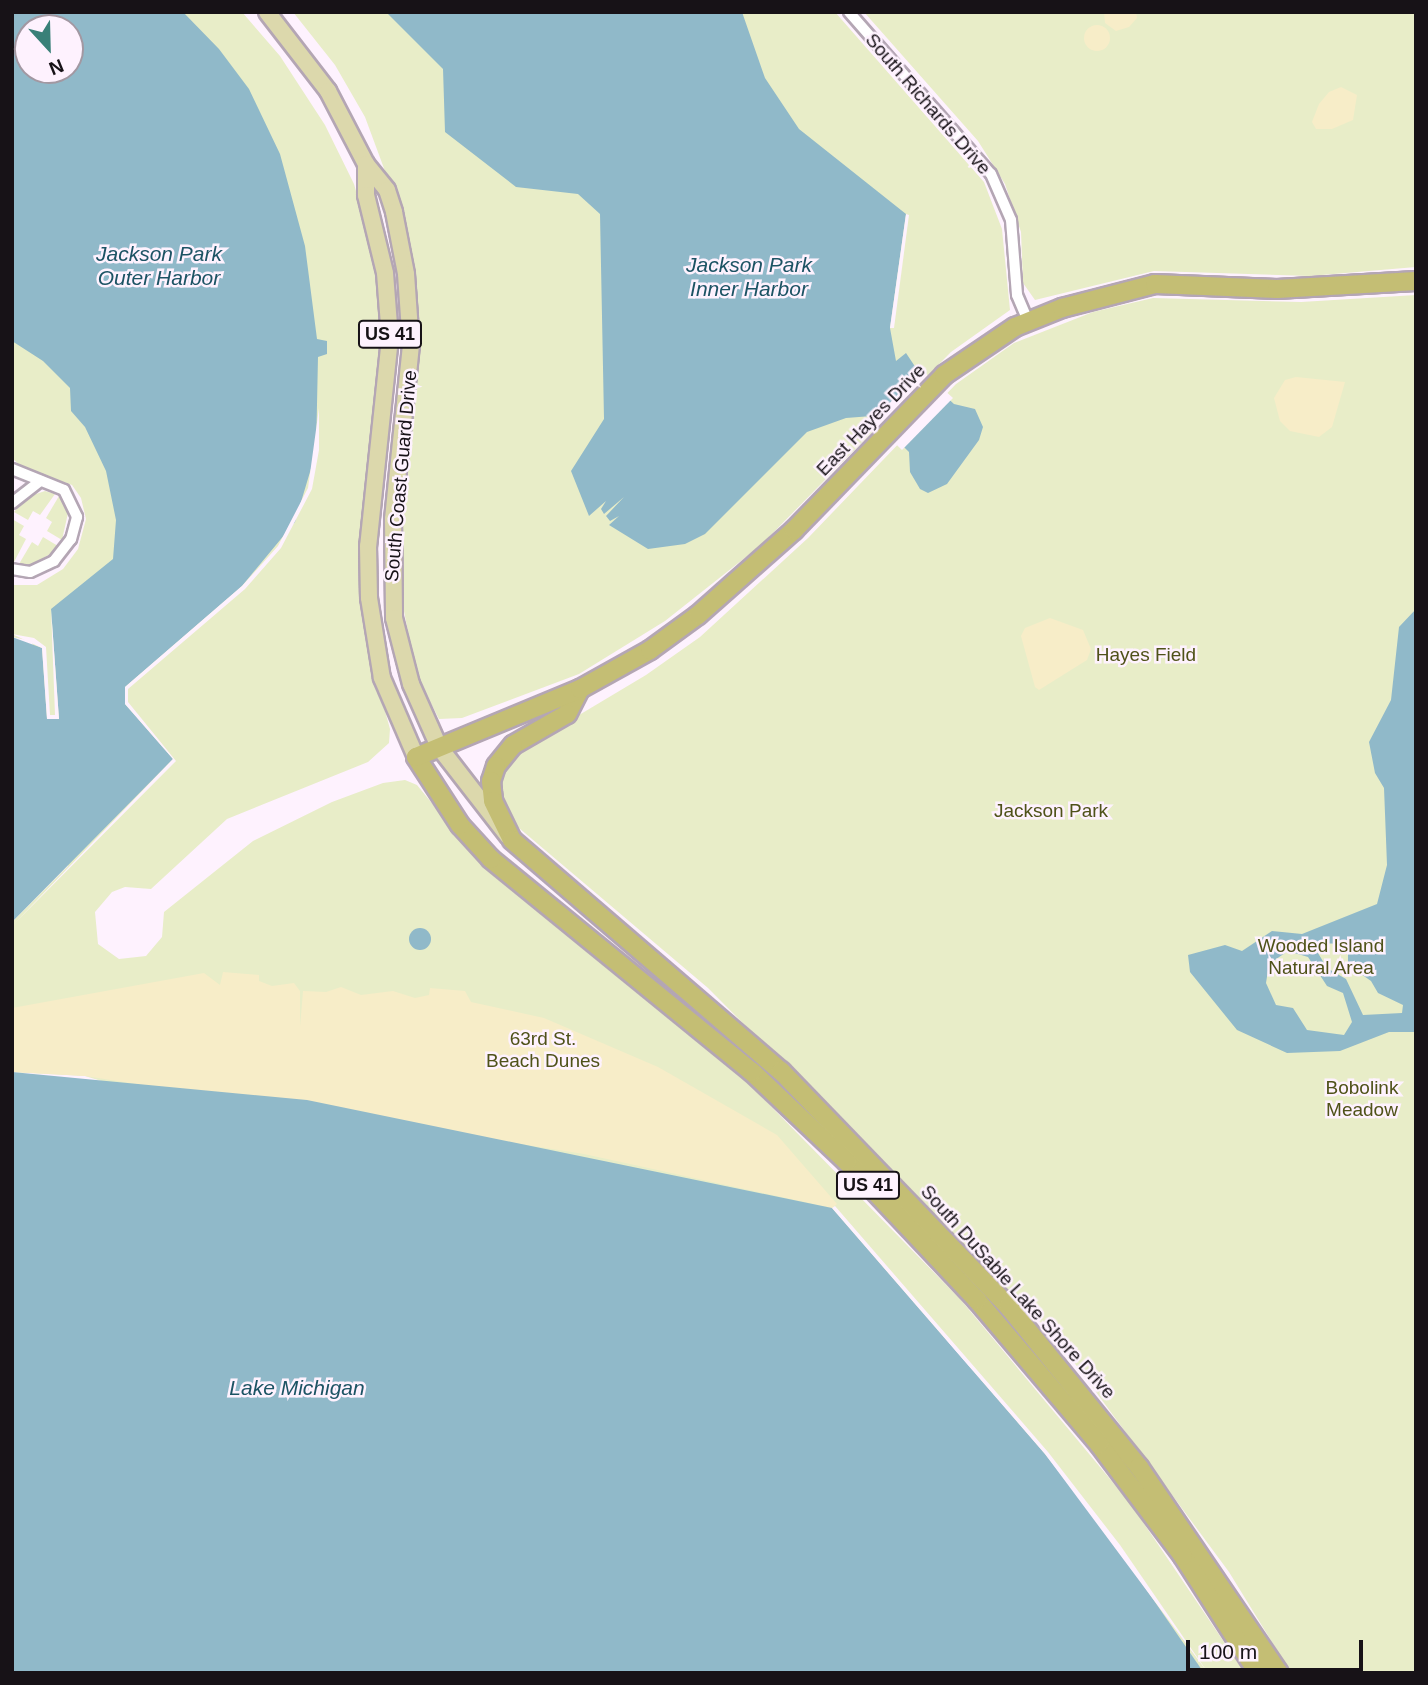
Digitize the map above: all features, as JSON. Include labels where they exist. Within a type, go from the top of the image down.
[{"type":"highway","name":"East Hayes Drive","points":[[416,757],[580,689],[650,650],[698,615],[794,530],[944,374],[986,342],[1028,321],[1115,292],[1155,284],[1290,289],[1416,281]]},
{"type":"highway","points":[[512,841],[494,801],[491,781],[496,766],[513,745],[567,714],[580,689]]},
{"type":"highway","name":"South DuSable Lake Shore Drive","points":[[416,757],[460,825],[491,859],[752,1072],[847,1162],[977,1300],[1100,1444],[1183,1556],[1258,1673]]},
{"type":"highway","name":"South DuSable Lake Shore Drive","points":[[512,841],[781,1071],[1008,1307],[1139,1467],[1200,1550],[1279,1673]]},
{"type":"main road","name":"South Coast Guard Drive","points":[[267,12],[328,91],[366,164],[387,190],[394,212],[410,308],[408,385],[393,519],[394,618],[411,684],[439,747]]},
{"type":"main road","name":"South Coast Guard Drive","points":[[366,164],[366,195],[385,273],[390,338],[368,547],[369,598],[382,678],[416,757]]},
{"type":"main road","name":"South DuSable Lake Shore Drive","points":[[439,747],[512,841]]},
{"type":"street","name":"South Richards Drive","points":[[849,12],[991,174],[1011,220],[1017,295],[1028,321]]},
{"type":"street","points":[[12,469],[56,485],[69,495],[76,509],[75,529],[63,552],[43,569],[12,569]]},
{"type":"street","points":[[12,503],[40,481]]},
{"type":"green space","name":"63rd St. Beach Dunes","points":[[12,12],[242,12],[280,56],[325,125],[354,184],[376,261],[383,341],[358,571],[366,642],[390,729],[389,743],[368,762],[227,819],[151,889],[125,887],[112,892],[95,912],[98,944],[119,959],[146,956],[162,937],[164,912],[253,841],[332,802],[383,783],[405,780],[417,785],[481,863],[749,1084],[960,1299],[1130,1503],[1245,1673],[1204,1673],[950,1341],[85,1076],[12,1072],[12,922],[68,866],[32,641],[12,637],[12,585],[37,585],[63,569],[78,549],[86,519],[81,498],[72,485],[23,468],[12,458]]},
{"type":"green space","points":[[293,12],[835,12],[984,182],[1002,229],[1010,310],[951,352],[761,545],[665,621],[579,674],[462,718],[439,719],[416,674],[400,590],[400,530],[418,352],[416,291],[406,228],[365,117],[335,65]]},
{"type":"green space","points":[[864,12],[1416,12],[1416,267],[1310,276],[1154,271],[1035,300],[1023,283],[1021,232],[1005,184],[978,141]]},
{"type":"green space","name":"Jackson Park","points":[[1416,295],[1416,1673],[1291,1673],[1229,1572],[1056,1338],[708,988],[519,828],[506,815],[496,786],[504,760],[646,675],[700,637],[808,538],[956,384],[1014,343],[1093,312],[1153,298],[1301,302]]},
{"type":"green space","points":[[45,491],[55,494],[40,515],[33,511],[28,520],[14,512],[27,497]]},
{"type":"green space","points":[[59,496],[68,513],[62,540],[47,531],[52,522],[46,518]]},
{"type":"green space","points":[[12,519],[24,526],[19,535],[26,539],[14,562]]},
{"type":"green space","points":[[43,537],[58,546],[52,553],[31,565],[19,564],[32,542],[38,546]]},
{"type":"sand","points":[[1104,12],[1136,12],[1137,18],[1129,27],[1116,31],[1105,23]]},
{"type":"sand","points":[[1097,25],[1107,28],[1110,38],[1107,48],[1097,51],[1087,48],[1084,38],[1087,28]]},
{"type":"sand","points":[[1341,87],[1357,95],[1353,120],[1332,129],[1316,129],[1312,122],[1319,104],[1329,92]]},
{"type":"sand","points":[[1296,377],[1345,382],[1332,427],[1319,437],[1290,431],[1280,421],[1274,398],[1285,380]]},
{"type":"sand","points":[[1050,618],[1083,630],[1091,649],[1087,660],[1039,690],[1035,687],[1021,636],[1025,628]]},
{"type":"sand","points":[[223,972],[259,975],[259,981],[272,986],[294,983],[300,991],[300,1027],[303,991],[326,992],[341,987],[361,995],[393,991],[415,998],[429,995],[430,988],[465,991],[471,1002],[544,1018],[658,1067],[777,1135],[837,1204],[832,1208],[584,1154],[85,1076],[12,1072],[12,1008],[204,973],[220,985]]},
{"type":"water","name":"Jackson Park Outer Harbor","points":[[12,12],[183,12],[219,49],[249,89],[280,154],[305,246],[317,339],[327,341],[327,354],[318,357],[316,452],[295,522],[242,586],[125,687],[125,704],[173,759],[12,922],[12,637],[42,648],[47,719],[59,719],[51,609],[113,559],[116,520],[106,471],[85,427],[71,411],[70,388],[43,361],[12,341]]},
{"type":"water","name":"Jackson Park Inner Harbor","points":[[386,12],[742,12],[765,78],[799,129],[906,214],[890,328],[896,361],[906,353],[918,371],[954,404],[975,409],[983,427],[979,440],[947,484],[928,493],[920,489],[910,472],[909,452],[872,416],[846,418],[807,432],[705,534],[685,544],[648,549],[609,525],[619,516],[610,521],[606,516],[624,497],[604,514],[601,509],[606,501],[589,516],[571,471],[604,419],[600,214],[578,194],[516,187],[445,132],[443,69]]},
{"type":"water","points":[[1416,609],[1416,1032],[1389,1032],[1340,1051],[1287,1053],[1237,1030],[1190,972],[1188,955],[1225,945],[1242,951],[1272,931],[1302,934],[1377,904],[1387,865],[1384,788],[1375,773],[1369,742],[1391,700],[1399,627]],"holes":[[[1312,943],[1348,944],[1348,965],[1371,981],[1378,993],[1403,1005],[1402,1013],[1363,1015],[1346,979],[1327,968]],[[1288,951],[1308,957],[1327,986],[1343,993],[1352,1022],[1344,1035],[1307,1030],[1293,1008],[1276,1005],[1266,983],[1269,964]]]},
{"type":"water","points":[[420,928],[428,931],[431,939],[428,947],[420,950],[412,947],[409,939],[412,931]]},
{"type":"water","name":"Lake Michigan","points":[[12,1072],[307,1100],[832,1208],[1045,1454],[1117,1547],[1204,1673],[12,1673]]},
{"type":"pier","points":[[906,214],[909,215],[894,328],[890,328]]},
{"type":"pier","points":[[922,370],[953,398],[902,450],[872,421]]},
{"type":"pier","points":[[319,408],[319,450],[312,489],[281,548],[245,589],[128,689],[128,702],[176,761],[12,926],[173,759],[125,704],[125,687],[242,586],[278,546],[308,488]]},
{"type":"pier","points":[[51,609],[59,719],[47,719],[42,648],[12,634],[34,638],[46,647],[50,715],[55,715]]},
{"type":"pier","points":[[835,1206],[1048,1452],[1120,1545],[1208,1673],[1045,1454],[832,1208]]},
{"type":"park label","name":"Hayes Field","points":[[1146,655]]},
{"type":"park label","name":"Wooded Island Natural Area","points":[[1321,957]]},
{"type":"park label","name":"Bobolink Meadow","points":[[1362,1099]]}]
